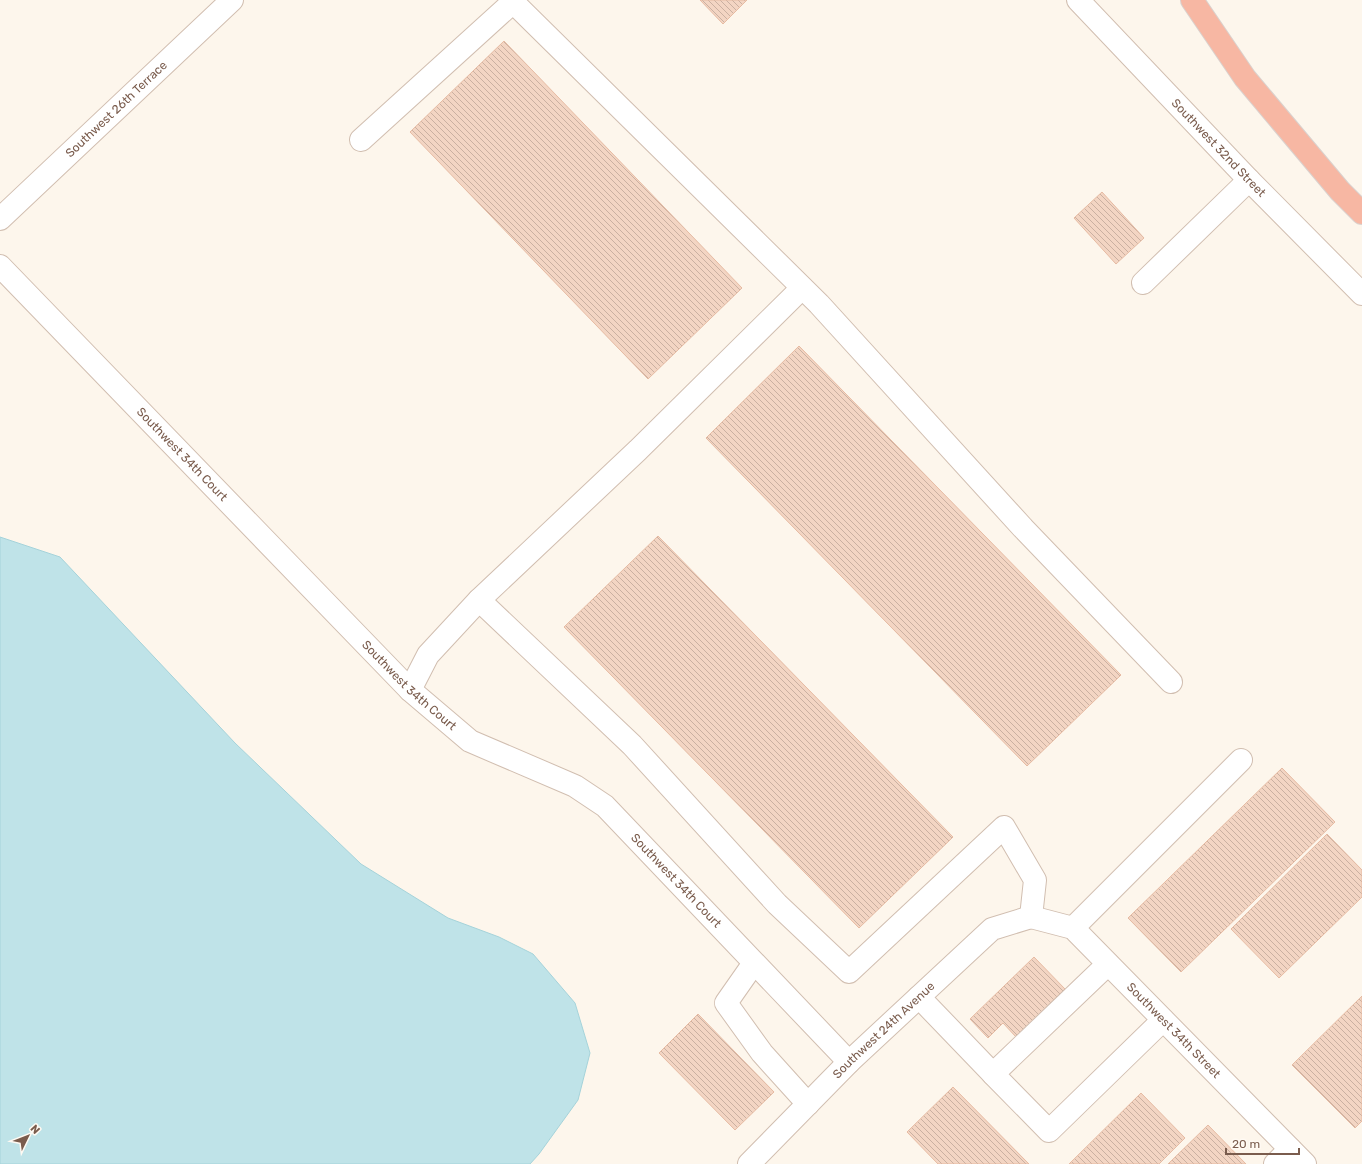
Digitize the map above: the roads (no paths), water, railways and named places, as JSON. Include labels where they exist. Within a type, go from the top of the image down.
[{"type":"highway","points":[[1192,0],[1245,78],[1340,191],[1362,213]]},
{"type":"street","name":"Southwest 26th Terrace","points":[[0,219],[232,0]]},
{"type":"street","name":"Southwest 32nd Street","points":[[1078,0],[1249,180],[1362,294]]},
{"type":"street","points":[[360,140],[513,2],[802,288],[1023,528],[1171,682]]},
{"type":"street","points":[[1143,283],[1249,180]]},
{"type":"street","name":"Southwest 34th Court","points":[[0,266],[410,690],[470,741],[575,786],[605,806],[849,1062]]},
{"type":"street","points":[[410,690],[428,655],[479,600],[638,450],[802,288]]},
{"type":"street","points":[[479,600],[632,745],[777,904],[850,972],[1004,827],[1035,880],[1031,917],[1073,928],[1241,760]]},
{"type":"street","name":"Southwest 24th Avenue","points":[[749,1164],[849,1062],[992,929],[1031,917]]},
{"type":"street","name":"Southwest 34th Street","points":[[1073,928],[1298,1156]]},
{"type":"street","points":[[754,962],[726,1003],[762,1053],[808,1104]]},
{"type":"street","points":[[993,1074],[1108,964]]},
{"type":"street","points":[[919,997],[1049,1131],[1163,1020]]},
{"type":"street","points":[[1275,1164],[1298,1156]]},
{"type":"water","points":[[0,537],[60,557],[235,743],[361,864],[448,918],[499,937],[533,954],[575,1003],[590,1053],[578,1100],[530,1164],[0,1164]]}]
